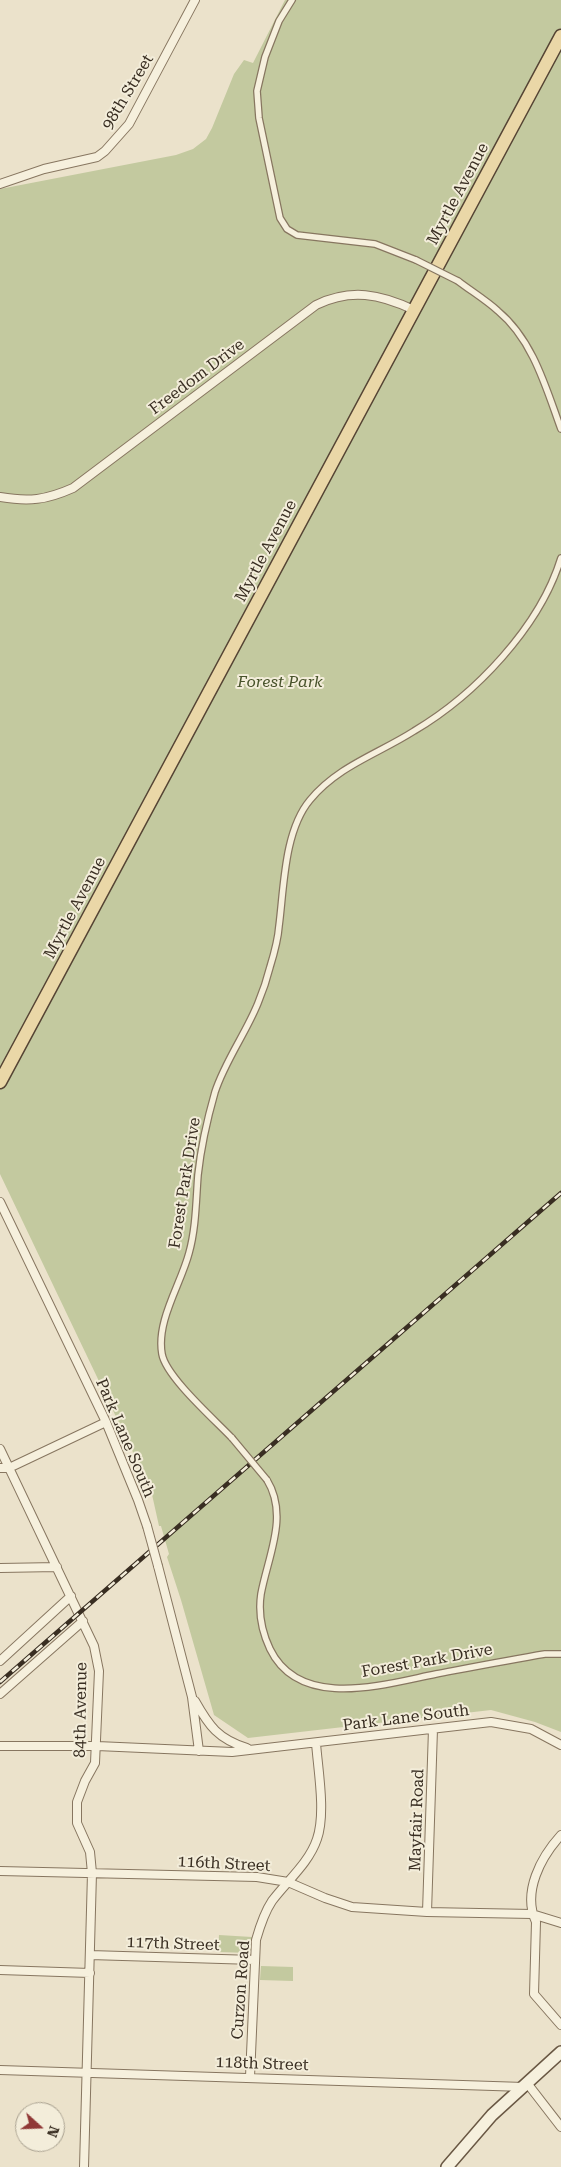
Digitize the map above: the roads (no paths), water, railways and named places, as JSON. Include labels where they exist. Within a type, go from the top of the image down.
[{"type":"main road","name":"Myrtle Avenue","points":[[0,1082],[561,36]]},
{"type":"main road","points":[[448,2167],[492,2115],[561,2052]]},
{"type":"street","name":"98th Street","points":[[0,184],[44,169],[97,157],[105,151],[129,124],[195,0]]},
{"type":"street","points":[[292,0],[279,21],[265,57],[257,92],[259,118],[280,218],[287,229],[297,235],[375,244],[416,260],[458,281],[499,311],[524,342],[542,376],[561,429]]},
{"type":"street","name":"Freedom Drive","points":[[0,497],[36,500],[56,495],[72,488],[316,305],[328,299],[355,294],[390,299],[414,310]]},
{"type":"street","name":"Forest Park Drive","points":[[561,558],[528,624],[505,654],[468,693],[414,732],[356,762],[330,779],[308,802],[296,825],[286,865],[279,930],[270,968],[258,1003],[235,1046],[216,1090],[202,1140],[193,1239],[164,1327],[162,1355],[177,1380],[232,1438],[273,1490],[277,1504],[277,1522],[261,1595],[260,1617],[264,1636],[273,1655],[281,1666],[293,1676],[321,1687],[361,1688],[545,1654],[561,1654]]},
{"type":"street","name":"Park Lane South","points":[[0,1202],[106,1422],[138,1500],[158,1566],[192,1697],[199,1751],[232,1752],[491,1722],[531,1729],[561,1745]]},
{"type":"street","points":[[0,1468],[9,1468],[106,1422]]},
{"type":"street","name":"84th Avenue","points":[[0,1449],[83,1621],[94,1646],[99,1671],[96,1763],[85,1781],[77,1802],[77,1822],[90,1852],[92,1873],[84,2167]]},
{"type":"street","points":[[0,1568],[57,1567]]},
{"type":"street","points":[[0,1661],[71,1596]]},
{"type":"street","points":[[0,1694],[83,1621]]},
{"type":"street","name":"Park Lane South","points":[[192,1697],[212,1729],[228,1741],[251,1750]]},
{"type":"street","name":"Mayfair Road","points":[[427,1912],[433,1729]]},
{"type":"street","name":"Curzon Road","points":[[250,2077],[254,1960],[261,1922],[271,1903],[312,1851],[318,1838],[320,1806],[316,1743]]},
{"type":"street","points":[[0,1746],[97,1746],[199,1751]]},
{"type":"street","points":[[561,1836],[548,1849],[536,1875],[532,1892],[532,1914],[536,1922],[534,1994],[561,2025]]},
{"type":"street","name":"116th Street","points":[[0,1870],[257,1877],[288,1882],[325,1898],[352,1906],[427,1912],[532,1914],[561,1924]]},
{"type":"street","name":"117th Street","points":[[90,1955],[254,1960]]},
{"type":"street","points":[[0,1970],[90,1973]]},
{"type":"street","name":"118th Street","points":[[0,2070],[526,2085]]},
{"type":"street","points":[[526,2085],[561,2127]]},
{"type":"railway","points":[[0,1682],[561,1193]]},
{"type":"park label","name":"Forest Park","points":[[280,682]]}]
